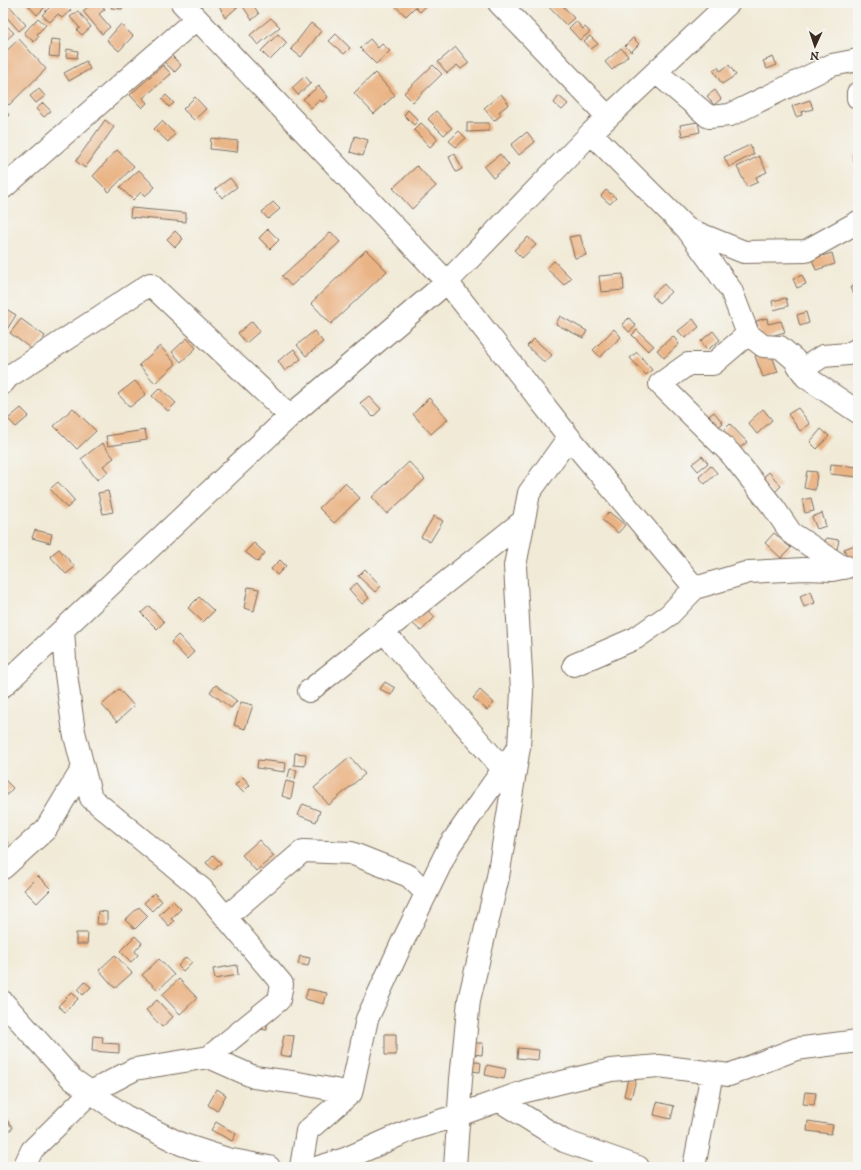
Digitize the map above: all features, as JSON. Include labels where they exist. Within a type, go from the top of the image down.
[{"type":"street","points":[[499,3],[608,117]]},
{"type":"street","points":[[3,686],[290,416],[447,282],[590,133],[729,3]]},
{"type":"street","points":[[3,188],[189,11],[447,282],[569,436],[696,588]]},
{"type":"street","points":[[656,72],[709,117],[730,115],[832,65],[858,60]]},
{"type":"street","points":[[858,93],[858,98]]},
{"type":"street","points":[[590,133],[687,229],[730,290],[748,334],[763,346],[780,347],[794,359],[806,377],[858,412]]},
{"type":"street","points":[[687,229],[744,252],[806,251],[858,222]]},
{"type":"street","points":[[5,377],[150,284],[290,416]]},
{"type":"street","points":[[748,334],[713,364],[688,364],[660,384],[730,453],[774,508],[791,533],[851,566]]},
{"type":"street","points":[[801,370],[822,356],[848,354],[858,349]]},
{"type":"street","points":[[456,1167],[458,1115],[469,1000],[498,878],[519,747],[522,691],[515,566],[529,493],[569,436]]},
{"type":"street","points":[[309,692],[523,521]]},
{"type":"street","points":[[574,665],[636,638],[669,615],[696,588],[749,572],[806,569],[832,570],[851,566]]},
{"type":"street","points":[[24,1167],[32,1150],[92,1092],[135,1069],[208,1057],[278,1000],[282,984],[202,889],[91,798],[74,732],[66,674],[63,630]]},
{"type":"street","points":[[384,632],[503,769]]},
{"type":"street","points":[[301,1167],[307,1131],[351,1093],[367,1019],[450,845],[519,747]]},
{"type":"street","points":[[3,868],[46,829],[83,768]]},
{"type":"street","points":[[226,917],[303,851],[351,853],[409,876],[426,893]]},
{"type":"street","points":[[7,1012],[72,1079],[125,1116],[181,1144],[227,1159],[269,1167]]},
{"type":"street","points":[[319,1167],[346,1159],[413,1129],[526,1092],[611,1070],[659,1066],[729,1075],[796,1049],[858,1041]]},
{"type":"street","points":[[208,1057],[254,1077],[298,1083],[351,1093]]},
{"type":"street","points":[[694,1167],[712,1073]]},
{"type":"street","points":[[500,1101],[564,1141],[638,1167]]},
{"type":"building","points":[[3,3],[7,3],[26,25],[19,31],[3,13]]},
{"type":"building","points":[[26,3],[49,3],[37,15]]},
{"type":"building","points":[[54,3],[64,3],[71,10],[62,18],[58,14],[50,22],[42,15]]},
{"type":"building","points":[[93,3],[100,3],[105,9],[99,14],[110,27],[102,34],[83,11]]},
{"type":"building","points":[[112,3],[123,3],[122,9],[111,8]]},
{"type":"building","points":[[221,3],[242,3],[225,18],[219,5]]},
{"type":"building","points":[[245,3],[252,3],[259,14],[252,20],[242,5]]},
{"type":"building","points":[[398,3],[429,3],[420,12],[415,7],[406,16],[395,6]]},
{"type":"building","points":[[545,3],[560,3],[574,18],[566,25]]},
{"type":"building","points":[[78,11],[91,27],[82,35],[77,30],[80,28],[70,17]]},
{"type":"building","points":[[38,18],[46,25],[37,34],[39,36],[34,42],[24,33]]},
{"type":"building","points":[[271,18],[280,27],[258,45],[250,35]]},
{"type":"building","points":[[576,21],[583,29],[585,27],[590,32],[580,40],[569,28]]},
{"type":"building","points":[[311,23],[321,31],[301,57],[291,49]]},
{"type":"building","points":[[121,24],[133,36],[119,51],[107,40]]},
{"type":"building","points":[[6,25],[14,33],[3,43],[3,27]]},
{"type":"building","points":[[278,34],[287,43],[270,60],[261,51]]},
{"type":"building","points":[[336,34],[350,48],[344,54],[329,41]]},
{"type":"building","points":[[590,36],[598,44],[591,49],[584,41]]},
{"type":"building","points":[[633,38],[639,44],[631,52],[625,46]]},
{"type":"building","points":[[19,39],[46,69],[9,105],[3,99],[3,54]]},
{"type":"building","points":[[51,39],[60,40],[59,57],[49,56]]},
{"type":"building","points":[[370,39],[378,48],[382,44],[390,51],[376,64],[360,48]]},
{"type":"building","points":[[456,47],[469,63],[461,69],[457,65],[447,73],[438,62]]},
{"type":"building","points":[[621,48],[628,56],[612,70],[605,62]]},
{"type":"building","points":[[67,49],[78,51],[77,58],[66,57]]},
{"type":"building","points":[[171,55],[181,65],[175,72],[164,62]]},
{"type":"building","points":[[773,57],[777,65],[767,69],[763,61]]},
{"type":"building","points":[[86,61],[90,69],[69,81],[64,73]]},
{"type":"building","points":[[163,65],[171,74],[143,98],[147,103],[142,108],[130,95]]},
{"type":"building","points":[[433,65],[442,74],[413,102],[404,93]]},
{"type":"building","points":[[729,65],[736,75],[722,84],[713,70],[718,67],[720,71]]},
{"type":"building","points":[[375,73],[395,95],[374,114],[354,93]]},
{"type":"building","points":[[305,76],[311,83],[298,95],[292,88]]},
{"type":"building","points":[[319,86],[328,97],[322,102],[320,100],[311,108],[303,99]]},
{"type":"building","points":[[39,89],[45,96],[36,103],[30,96]]},
{"type":"building","points":[[715,90],[721,99],[714,105],[707,96]]},
{"type":"building","points":[[501,94],[509,104],[499,112],[501,115],[494,121],[484,108]]},
{"type":"building","points":[[166,95],[174,103],[169,107],[162,99]]},
{"type":"building","points":[[559,96],[568,104],[562,110],[554,103]]},
{"type":"building","points":[[195,97],[206,109],[194,120],[183,109]]},
{"type":"building","points":[[810,100],[813,109],[801,112],[802,115],[796,117],[792,106]]},
{"type":"building","points":[[43,103],[51,111],[44,117],[36,109]]},
{"type":"building","points":[[3,108],[9,115],[3,120]]},
{"type":"building","points":[[408,110],[418,120],[414,125],[404,115]]},
{"type":"building","points":[[436,111],[452,128],[444,135],[428,119]]},
{"type":"building","points":[[105,120],[114,127],[85,168],[76,161]]},
{"type":"building","points":[[162,121],[175,134],[168,142],[154,129]]},
{"type":"building","points":[[698,122],[700,132],[682,136],[680,125]]},
{"type":"building","points":[[421,123],[438,139],[430,147],[414,130]]},
{"type":"building","points":[[467,123],[489,123],[489,131],[467,132]]},
{"type":"building","points":[[459,131],[466,138],[456,147],[449,141]]},
{"type":"building","points":[[527,132],[535,142],[519,155],[511,145]]},
{"type":"building","points":[[355,136],[368,140],[363,156],[350,152]]},
{"type":"building","points":[[211,138],[238,141],[237,152],[210,149]]},
{"type":"building","points":[[750,145],[754,154],[729,167],[724,157]]},
{"type":"building","points":[[117,150],[134,166],[109,192],[93,176]]},
{"type":"building","points":[[455,154],[462,169],[456,172],[449,157]]},
{"type":"building","points":[[500,154],[509,165],[493,178],[484,167]]},
{"type":"building","points":[[858,154],[858,175],[857,175],[853,155]]},
{"type":"building","points":[[759,156],[767,172],[756,177],[758,182],[747,187],[737,167]]},
{"type":"building","points":[[417,166],[436,186],[412,209],[393,188]]},
{"type":"building","points":[[139,170],[155,187],[145,196],[141,192],[133,200],[120,187]]},
{"type":"building","points":[[230,178],[237,187],[222,198],[215,189]]},
{"type":"building","points":[[606,190],[616,198],[610,204],[601,196]]},
{"type":"building","points":[[273,202],[280,209],[268,219],[262,212]]},
{"type":"building","points":[[131,208],[186,213],[186,222],[130,217]]},
{"type":"building","points":[[268,229],[279,240],[270,249],[259,238]]},
{"type":"building","points":[[175,231],[183,239],[175,247],[167,239]]},
{"type":"building","points":[[331,232],[340,242],[291,286],[282,276]]},
{"type":"building","points":[[580,235],[586,255],[575,258],[569,237]]},
{"type":"building","points":[[528,237],[536,245],[522,258],[514,250]]},
{"type":"building","points":[[3,244],[5,244],[5,254],[3,254]]},
{"type":"building","points":[[366,250],[387,271],[331,324],[311,303]]},
{"type":"building","points":[[832,253],[835,264],[816,270],[812,259]]},
{"type":"building","points":[[554,261],[571,278],[564,285],[546,268]]},
{"type":"building","points":[[623,274],[624,290],[601,292],[599,276]]},
{"type":"building","points":[[802,275],[806,284],[797,288],[793,279]]},
{"type":"building","points":[[664,284],[671,292],[659,303],[652,295]]},
{"type":"building","points":[[858,284],[858,297],[856,298],[850,288]]},
{"type":"building","points":[[786,298],[788,306],[774,310],[772,301]]},
{"type":"building","points":[[3,307],[16,315],[6,331],[3,329]]},
{"type":"building","points":[[806,312],[809,323],[800,326],[797,315]]},
{"type":"building","points":[[560,316],[587,331],[583,338],[556,324]]},
{"type":"building","points":[[629,318],[636,326],[629,332],[622,324]]},
{"type":"building","points":[[767,318],[768,324],[781,321],[785,332],[761,339],[756,321]]},
{"type":"building","points":[[21,319],[45,336],[34,351],[10,333]]},
{"type":"building","points":[[693,319],[699,327],[685,338],[678,331]]},
{"type":"building","points":[[252,321],[260,331],[246,343],[238,333]]},
{"type":"building","points":[[614,329],[621,337],[600,357],[593,350]]},
{"type":"building","points":[[637,330],[654,346],[648,351],[632,335]]},
{"type":"building","points":[[314,331],[323,342],[306,356],[297,345]]},
{"type":"building","points":[[713,331],[720,340],[707,350],[701,341]]},
{"type":"building","points":[[673,336],[679,344],[664,358],[657,350]]},
{"type":"building","points":[[187,338],[196,348],[181,362],[172,352]]},
{"type":"building","points":[[534,339],[552,355],[545,363],[527,346]]},
{"type":"building","points":[[160,346],[176,364],[155,383],[139,365]]},
{"type":"building","points":[[294,349],[301,359],[285,371],[278,361]]},
{"type":"building","points":[[770,350],[778,372],[763,377],[755,356]]},
{"type":"building","points":[[637,352],[652,370],[646,375],[630,358]]},
{"type":"building","points":[[135,381],[146,394],[130,407],[118,394]]},
{"type":"building","points":[[160,388],[176,403],[168,411],[152,396]]},
{"type":"building","points":[[369,396],[381,409],[373,417],[360,403]]},
{"type":"building","points":[[429,398],[448,419],[431,434],[413,414]]},
{"type":"building","points":[[21,408],[29,416],[16,427],[8,419]]},
{"type":"building","points":[[73,408],[96,431],[77,449],[54,426]]},
{"type":"building","points":[[798,408],[810,424],[800,431],[788,414]]},
{"type":"building","points":[[763,409],[772,420],[757,434],[748,423]]},
{"type":"building","points":[[714,412],[723,423],[715,430],[705,419]]},
{"type":"building","points":[[730,424],[747,442],[736,451],[720,434]]},
{"type":"building","points":[[821,429],[829,436],[817,449],[810,442]]},
{"type":"building","points":[[145,430],[147,440],[108,446],[106,436]]},
{"type":"building","points":[[102,443],[114,458],[103,466],[108,472],[97,480],[81,459]]},
{"type":"building","points":[[702,456],[708,463],[698,471],[692,464]]},
{"type":"building","points":[[409,462],[425,479],[387,514],[372,497]]},
{"type":"building","points":[[831,464],[858,467],[858,477],[830,474]]},
{"type":"building","points":[[711,466],[717,473],[705,484],[699,477]]},
{"type":"building","points":[[807,471],[817,472],[815,490],[804,488]]},
{"type":"building","points":[[769,472],[781,486],[773,494],[760,480]]},
{"type":"building","points":[[58,482],[75,501],[67,508],[50,489]]},
{"type":"building","points":[[345,483],[360,498],[334,523],[319,508]]},
{"type":"building","points":[[108,491],[113,512],[103,514],[98,493]]},
{"type":"building","points":[[811,498],[814,511],[805,513],[802,500]]},
{"type":"building","points":[[609,512],[625,525],[618,533],[602,520]]},
{"type":"building","points":[[822,513],[826,526],[817,529],[812,517]]},
{"type":"building","points":[[434,516],[443,521],[430,542],[421,537]]},
{"type":"building","points":[[35,530],[52,534],[50,543],[32,538]]},
{"type":"building","points":[[774,533],[791,548],[781,558],[765,543]]},
{"type":"building","points":[[826,538],[839,540],[837,549],[824,546]]},
{"type":"building","points":[[254,543],[265,553],[258,562],[245,552]]},
{"type":"building","points":[[858,544],[858,556],[848,559],[844,549]]},
{"type":"building","points":[[59,549],[75,567],[66,574],[50,556]]},
{"type":"building","points":[[280,560],[286,566],[277,575],[271,569]]},
{"type":"building","points":[[365,569],[381,586],[375,592],[358,576]]},
{"type":"building","points":[[357,583],[369,598],[362,604],[349,589]]},
{"type":"building","points":[[248,587],[259,589],[254,611],[244,608]]},
{"type":"building","points":[[811,591],[815,603],[804,607],[800,596]]},
{"type":"building","points":[[199,597],[214,611],[203,622],[188,608]]},
{"type":"building","points":[[149,606],[164,622],[157,629],[141,613]]},
{"type":"building","points":[[426,609],[435,617],[421,631],[412,623]]},
{"type":"building","points":[[178,635],[194,652],[187,659],[171,642]]},
{"type":"building","points":[[385,682],[395,688],[391,695],[380,689]]},
{"type":"building","points":[[216,685],[237,701],[231,708],[210,692]]},
{"type":"building","points":[[119,689],[134,706],[117,722],[102,705]]},
{"type":"building","points":[[480,690],[494,703],[487,710],[473,698]]},
{"type":"building","points":[[241,702],[253,705],[245,729],[234,725]]},
{"type":"building","points":[[295,753],[306,754],[305,766],[294,765]]},
{"type":"building","points":[[350,757],[365,774],[329,805],[314,788]]},
{"type":"building","points":[[258,760],[286,763],[285,772],[257,768]]},
{"type":"building","points":[[290,769],[297,770],[295,779],[288,777]]},
{"type":"building","points":[[243,777],[250,785],[243,792],[235,785]]},
{"type":"building","points":[[3,778],[13,788],[3,799]]},
{"type":"building","points":[[286,781],[294,783],[291,799],[282,796]]},
{"type":"building","points":[[303,804],[320,811],[316,822],[298,815]]},
{"type":"building","points":[[3,837],[9,844],[3,850]]},
{"type":"building","points":[[259,840],[274,856],[256,871],[242,855]]},
{"type":"building","points":[[213,855],[221,863],[214,870],[206,863]]},
{"type":"building","points":[[38,876],[51,889],[37,903],[24,890]]},
{"type":"building","points":[[154,893],[162,901],[152,911],[144,903]]},
{"type":"building","points":[[173,901],[181,909],[171,919],[174,921],[169,926],[159,915]]},
{"type":"building","points":[[139,907],[148,916],[135,929],[125,920]]},
{"type":"building","points":[[98,911],[107,912],[107,924],[97,924]]},
{"type":"building","points":[[76,933],[88,933],[87,944],[76,944]]},
{"type":"building","points":[[135,936],[142,943],[135,951],[138,955],[131,962],[120,951]]},
{"type":"building","points":[[115,955],[132,973],[115,988],[99,970]]},
{"type":"building","points":[[300,956],[310,958],[308,966],[298,964]]},
{"type":"building","points":[[186,957],[192,962],[183,971],[178,966]]},
{"type":"building","points":[[159,959],[174,975],[158,990],[142,975]]},
{"type":"building","points":[[237,965],[238,975],[215,979],[213,969]]},
{"type":"building","points":[[179,979],[197,998],[180,1014],[162,995]]},
{"type":"building","points":[[85,982],[91,987],[83,995],[78,990]]},
{"type":"building","points":[[308,989],[327,993],[324,1004],[305,999]]},
{"type":"building","points":[[72,992],[78,999],[65,1012],[58,1006]]},
{"type":"building","points":[[157,1000],[173,1017],[162,1027],[146,1010]]},
{"type":"building","points":[[267,1021],[267,1030],[259,1029]]},
{"type":"building","points":[[385,1034],[396,1034],[396,1055],[385,1055]]},
{"type":"building","points":[[284,1035],[294,1036],[291,1057],[280,1055]]},
{"type":"building","points":[[93,1036],[103,1037],[102,1043],[119,1044],[119,1053],[92,1051]]},
{"type":"building","points":[[474,1043],[483,1043],[482,1055],[473,1054]]},
{"type":"building","points":[[518,1048],[539,1050],[538,1060],[517,1058]]},
{"type":"building","points":[[473,1061],[481,1063],[480,1072],[471,1071]]},
{"type":"building","points":[[487,1065],[506,1069],[504,1079],[485,1075]]},
{"type":"building","points":[[628,1078],[636,1080],[631,1098],[624,1096]]},
{"type":"building","points":[[217,1089],[226,1095],[217,1111],[208,1105]]},
{"type":"building","points":[[805,1092],[816,1093],[814,1105],[803,1104]]},
{"type":"building","points":[[657,1102],[674,1106],[671,1119],[654,1115]]},
{"type":"building","points":[[7,1120],[13,1128],[3,1135],[3,1123]]},
{"type":"building","points":[[808,1121],[833,1125],[831,1134],[807,1131]]},
{"type":"building","points":[[216,1122],[236,1134],[232,1141],[211,1130]]}]
